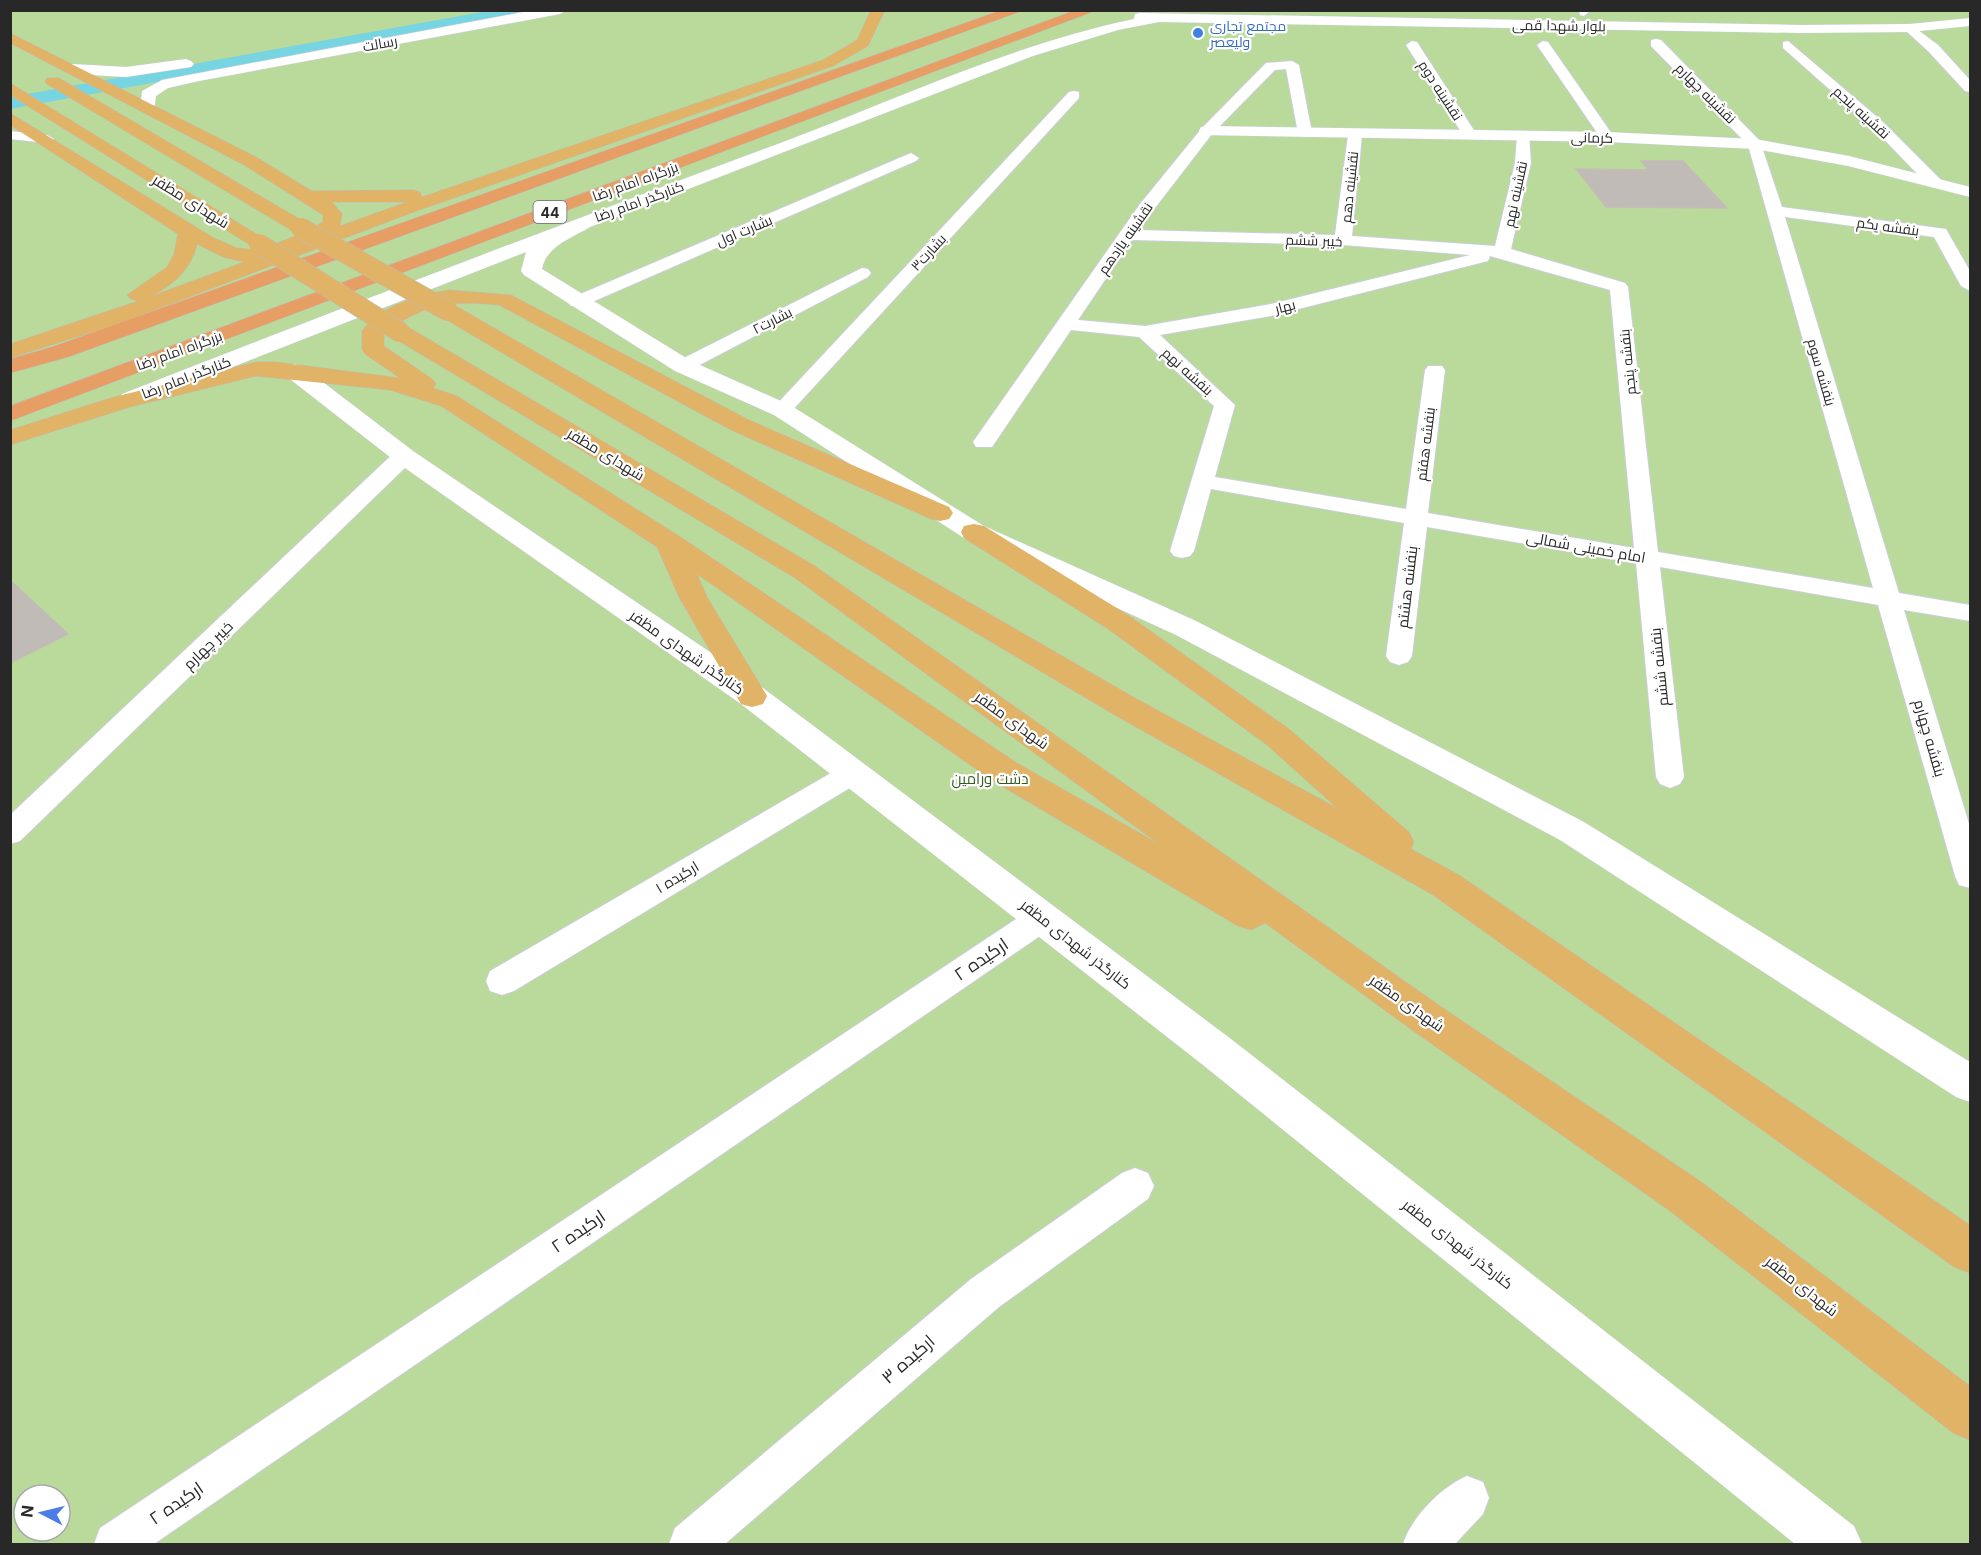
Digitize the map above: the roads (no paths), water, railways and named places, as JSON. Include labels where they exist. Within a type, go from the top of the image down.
[{"type":"highway","name":"44","points":[[14,355],[71,348],[1017,10]]},
{"type":"highway","name":"بزرگراه امام رضا","points":[[10,414],[1090,10]]},
{"type":"highway","points":[[875,113],[900,82]]},
{"type":"main road","name":"رسالت","points":[[78,72],[126,72],[174,66],[480,10]]},
{"type":"main road","name":"رسالت","points":[[148,108],[148,94],[162,85],[200,76],[560,10]]},
{"type":"main road","points":[[14,355],[459,190],[828,63],[863,43],[878,10]]},
{"type":"main road","points":[[1197,10],[1203,15],[1220,19]]},
{"type":"main road","name":"بلوار شهدا قمی","points":[[1461,10],[1885,14]]},
{"type":"main road","name":"بلوار شهدا قمی","points":[[1040,29],[1101,20],[1161,17],[1801,28],[1910,28],[1971,22]]},
{"type":"main road","name":"کنارگذر امام رضا","points":[[122,402],[592,218],[1076,37],[1113,26],[1161,17]]},
{"type":"main road","points":[[10,37],[250,161],[310,196],[333,214],[332,224],[307,241],[275,251],[248,256],[219,249],[154,212],[46,139],[12,125]]},
{"type":"main road","name":"شهدای مظفر","points":[[37,71],[302,228],[1094,688],[1446,885],[1971,1251]]},
{"type":"main road","name":"شهدای مظفر","points":[[11,88],[400,332],[805,572],[1426,1018],[1685,1196],[1971,1416]]},
{"type":"main road","name":"کرمانی","points":[[1207,131],[1607,137],[1755,144],[1849,161],[1971,192]]},
{"type":"main road","points":[[310,196],[358,198],[459,190]]},
{"type":"main road","points":[[592,218],[544,245],[534,255],[531,271],[577,302],[683,366],[782,410],[940,513],[1118,622],[1278,737],[1446,885]]},
{"type":"main road","points":[[14,355],[157,285],[182,265],[188,249],[188,231]]},
{"type":"main road","points":[[940,513],[741,425],[504,299],[468,294],[425,300],[400,311],[373,331],[373,350],[669,542],[1005,772],[1426,1018]]},
{"type":"main road","points":[[10,438],[122,402],[256,369],[294,371],[393,383],[449,401]]},
{"type":"main road","name":"کنارگذر شهدای مظفر","points":[[294,371],[404,456],[752,696],[1216,1052],[1836,1545]]},
{"type":"main road","points":[[974,532],[1186,628],[1572,831],[1971,1084]]},
{"type":"main road","points":[[669,542],[693,597],[752,696]]},
{"type":"street","points":[[1910,28],[1933,48],[1971,88]]},
{"type":"street","name":"نقشینه چهارم","points":[[1656,43],[1755,144]]},
{"type":"street","name":"نقشینه دوم","points":[[1412,45],[1470,135]]},
{"type":"street","points":[[1544,45],[1607,137]]},
{"type":"street","name":"نقشینه پنجم","points":[[1788,45],[1878,125],[1934,182]]},
{"type":"street","name":"نقشینه یازدهم","points":[[984,442],[1146,207],[1207,131],[1268,68],[1276,64],[1292,65],[1305,133]]},
{"type":"street","name":"بشارت۳","points":[[782,410],[1074,95]]},
{"type":"street","name":"نقشینه دهم","points":[[1343,240],[1355,135]]},
{"type":"street","name":"نقشینه نهم","points":[[1502,252],[1523,163],[1524,136]]},
{"type":"street","name":"بنفشه سوم","points":[[1755,144],[1889,599]]},
{"type":"street","name":"بشارت اول","points":[[577,302],[911,158]]},
{"type":"street","name":"بنفشه یکم","points":[[1775,211],[1940,233],[1971,286]]},
{"type":"street","name":"خیبر ششم","points":[[1126,235],[1343,240],[1502,252]]},
{"type":"street","name":"بهار","points":[[1066,324],[1145,332],[1270,310],[1502,252]]},
{"type":"street","name":"بنفشه پنجم","points":[[1502,252],[1619,287],[1647,558]]},
{"type":"street","name":"بشارت۲","points":[[683,366],[862,273]]},
{"type":"street","name":"بنفشه نهم","points":[[1145,332],[1226,405],[1202,481]]},
{"type":"street","name":"بنفشه هفتم","points":[[1416,518],[1435,370]]},
{"type":"street","name":"خیبر چهارم","points":[[10,833],[404,456]]},
{"type":"street","points":[[1182,552],[1202,481]]},
{"type":"street","name":"امام خمینی شمالی","points":[[1202,481],[1971,613]]},
{"type":"street","name":"بنفشه هشتم","points":[[1399,656],[1416,518]]},
{"type":"street","name":"بنفشه ششم","points":[[1647,558],[1670,777]]},
{"type":"street","name":"بنفشه چهارم","points":[[1889,599],[1960,803],[1971,876]]},
{"type":"street","name":"ارکیده ۱","points":[[502,981],[853,773]]},
{"type":"street","name":"ارکیده ۲","points":[[116,1545],[1042,918]]},
{"type":"street","name":"ارکیده ۳","points":[[691,1545],[985,1293],[1135,1186]]},
{"type":"street","points":[[1425,1545],[1467,1498]]},
{"type":"waterway","points":[[10,103],[523,10]]},
{"type":"place","name":"مجتمع تجاری ولیعصر","points":[[1198,33]]},
{"type":"park label","name":"دشت ورامین","points":[[990,778]]}]
